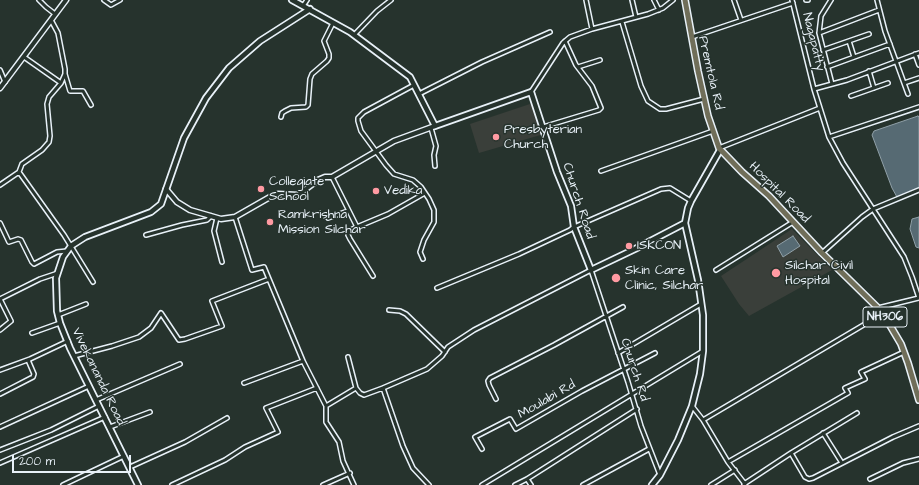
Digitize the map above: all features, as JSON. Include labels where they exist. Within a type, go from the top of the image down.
[{"type":"highway","name":"Premtola Rd","points":[[685,0],[704,99],[719,149]]},
{"type":"highway","name":"Hospital Road","points":[[719,149],[769,196],[822,252]]},
{"type":"highway","name":"NH306","points":[[822,252],[878,308],[882,314],[904,352],[919,400]]},
{"type":"main road","points":[[292,0],[354,35],[410,77],[433,127],[531,92]]},
{"type":"main road","name":"Vivekananda Road","points":[[138,485],[74,356],[60,323],[58,315],[56,278],[63,257],[70,246],[85,237],[151,212],[161,204],[184,138],[206,98],[228,68],[260,41],[310,9]]},
{"type":"main road","name":"Church Road","points":[[531,92],[557,172],[571,206],[574,227],[591,270]]},
{"type":"main road","points":[[652,485],[660,475],[678,440],[692,406],[700,374],[703,316],[698,280],[685,222],[691,200],[719,149]]},
{"type":"main road","points":[[591,270],[635,249],[685,222]]},
{"type":"street","points":[[40,0],[55,14]]},
{"type":"street","points":[[0,88],[66,0]]},
{"type":"street","points":[[104,0],[111,5],[120,0]]},
{"type":"street","points":[[303,6],[307,0]]},
{"type":"street","points":[[354,35],[377,11],[391,0]]},
{"type":"street","points":[[586,0],[592,29]]},
{"type":"street","points":[[632,0],[636,17]]},
{"type":"street","points":[[654,0],[659,10]]},
{"type":"street","points":[[531,92],[565,41],[573,35],[659,10],[673,0]]},
{"type":"street","points":[[734,0],[741,20]]},
{"type":"street","points":[[831,0],[822,16],[819,33],[832,84]]},
{"type":"street","points":[[877,0],[890,44],[908,94]]},
{"type":"street","points":[[691,37],[792,1]]},
{"type":"street","name":"Nagapatty","points":[[792,1],[814,89],[829,137],[843,163],[904,257],[919,298]]},
{"type":"street","points":[[819,33],[879,10]]},
{"type":"street","points":[[51,20],[58,33],[65,74],[70,91],[83,91],[91,105]]},
{"type":"street","points":[[281,117],[282,113],[291,108],[306,107],[308,105],[310,79],[312,74],[329,58],[324,41],[333,22]]},
{"type":"street","points":[[622,22],[641,86],[648,101],[660,109],[666,109],[704,99]]},
{"type":"street","points":[[419,94],[482,62],[550,32]]},
{"type":"street","points":[[823,50],[869,34]]},
{"type":"street","points":[[543,127],[600,110],[601,108],[592,86],[578,67],[565,41]]},
{"type":"street","points":[[849,41],[854,57]]},
{"type":"street","points":[[827,67],[890,44]]},
{"type":"street","points":[[814,89],[832,84],[917,53],[919,65]]},
{"type":"street","points":[[24,56],[61,83]]},
{"type":"street","points":[[578,67],[600,60]]},
{"type":"street","points":[[0,70],[5,82]]},
{"type":"street","points":[[869,71],[874,88]]},
{"type":"street","points":[[0,185],[19,172],[22,164],[42,150],[49,142],[50,136],[47,104],[52,92],[61,83],[65,74]]},
{"type":"street","points":[[904,82],[919,78]]},
{"type":"street","points":[[851,96],[888,83]]},
{"type":"street","points":[[414,85],[364,112],[358,118],[358,121],[361,131],[386,166],[394,174],[413,180],[425,193],[434,210],[434,222],[424,240],[420,252],[423,259]]},
{"type":"street","points":[[829,137],[919,107]]},
{"type":"street","points":[[719,149],[820,108]]},
{"type":"street","points":[[166,189],[177,202],[190,210],[221,219],[235,217],[278,194],[298,195],[318,180],[325,177],[332,177],[394,141],[433,127],[436,146],[434,155],[436,166]]},
{"type":"street","points":[[601,171],[713,131]]},
{"type":"street","points":[[19,172],[94,282]]},
{"type":"street","points":[[332,177],[357,226]]},
{"type":"street","points":[[437,288],[519,254],[574,227],[665,188],[670,188],[691,200]]},
{"type":"street","points":[[822,252],[873,209],[919,190]]},
{"type":"street","points":[[373,276],[348,235],[349,231],[357,226],[388,214],[425,193]]},
{"type":"street","points":[[328,218],[348,211]]},
{"type":"street","points":[[146,235],[182,225],[208,220],[211,216]]},
{"type":"street","points":[[235,217],[252,270],[264,267],[303,361],[326,406],[326,422],[339,442],[343,461],[350,473],[354,485]]},
{"type":"street","points":[[217,218],[214,231],[222,262]]},
{"type":"street","points":[[716,270],[793,222]]},
{"type":"street","points":[[0,223],[9,242],[18,239],[21,240],[34,264],[57,252],[67,251]]},
{"type":"street","points":[[348,358],[356,388],[360,394],[364,395],[428,369],[448,347],[474,330],[591,270]]},
{"type":"street","name":"Church Rd","points":[[591,270],[607,315],[649,449],[660,475]]},
{"type":"street","points":[[0,330],[11,321],[0,299],[40,278],[58,273]]},
{"type":"street","points":[[74,356],[139,337],[151,328],[161,313],[179,340],[186,339],[222,326],[212,301],[269,279]]},
{"type":"street","points":[[878,308],[919,298]]},
{"type":"street","points":[[58,315],[86,304]]},
{"type":"street","points":[[618,353],[701,304]]},
{"type":"street","points":[[496,398],[489,385],[488,381],[490,378],[623,307]]},
{"type":"street","points":[[389,310],[400,311],[406,314],[445,352]]},
{"type":"street","points":[[703,420],[882,314]]},
{"type":"street","points":[[32,333],[60,323]]},
{"type":"street","points":[[0,370],[28,360],[68,341]]},
{"type":"street","points":[[482,485],[702,351]]},
{"type":"street","points":[[624,369],[655,352]]},
{"type":"street","points":[[728,462],[848,393],[845,388],[865,379],[861,372],[904,352]]},
{"type":"street","points":[[0,394],[33,377],[34,374],[28,360]]},
{"type":"street","points":[[244,383],[303,361]]},
{"type":"street","points":[[96,400],[180,364]]},
{"type":"street","name":"Moulabi Rd","points":[[482,449],[475,437],[510,419],[516,429],[624,369]]},
{"type":"street","points":[[0,427],[89,386]]},
{"type":"street","points":[[172,485],[225,460],[245,447],[278,432],[266,408],[317,388]]},
{"type":"street","points":[[326,406],[356,388]]},
{"type":"street","points":[[383,388],[412,468],[429,485]]},
{"type":"street","points":[[0,450],[51,430],[99,406]]},
{"type":"street","points":[[692,406],[703,420],[728,462],[745,484],[791,453],[857,413]]},
{"type":"street","points":[[515,485],[527,479],[637,409]]},
{"type":"street","points":[[110,427],[150,412]]},
{"type":"street","points":[[0,463],[105,417]]},
{"type":"street","points":[[130,467],[185,442],[227,418]]},
{"type":"street","points":[[791,453],[803,475],[806,478],[813,478],[893,437],[919,426]]},
{"type":"street","points":[[823,433],[842,463]]},
{"type":"street","points":[[583,485],[649,449]]},
{"type":"street","points":[[63,485],[124,456]]},
{"type":"street","points":[[870,479],[903,463],[919,459]]},
{"type":"street","points":[[711,485],[735,470]]},
{"type":"street","points":[[324,485],[350,473]]},
{"type":"street","points":[[527,479],[531,485]]},
{"type":"shaded area","points":[[536,102],[544,134],[479,153],[470,124]]},
{"type":"shaded area","name":"Silchar Civil Hospital","points":[[792,229],[832,270],[749,316],[739,304],[721,276]]},
{"type":"water","points":[[918,116],[919,188],[897,197],[892,188],[872,135],[874,131]]},
{"type":"water","points":[[919,217],[919,248],[916,247],[910,229],[912,219]]},
{"type":"water","points":[[793,236],[800,246],[783,257],[777,246]]},
{"type":"place","name":"Presbyterian Church","points":[[496,137]]},
{"type":"place","name":"Collegiate School","points":[[261,189]]},
{"type":"place","name":"Vedika","points":[[376,191]]},
{"type":"place","name":"Ramkrishna Mission Silchar","points":[[270,222]]},
{"type":"place","name":"ISKCON","points":[[629,246]]},
{"type":"place","name":"Silchar Civil Hospital","points":[[776,273]]},
{"type":"place","name":"Skin Care Clinic, Silchar","points":[[616,278]]}]
